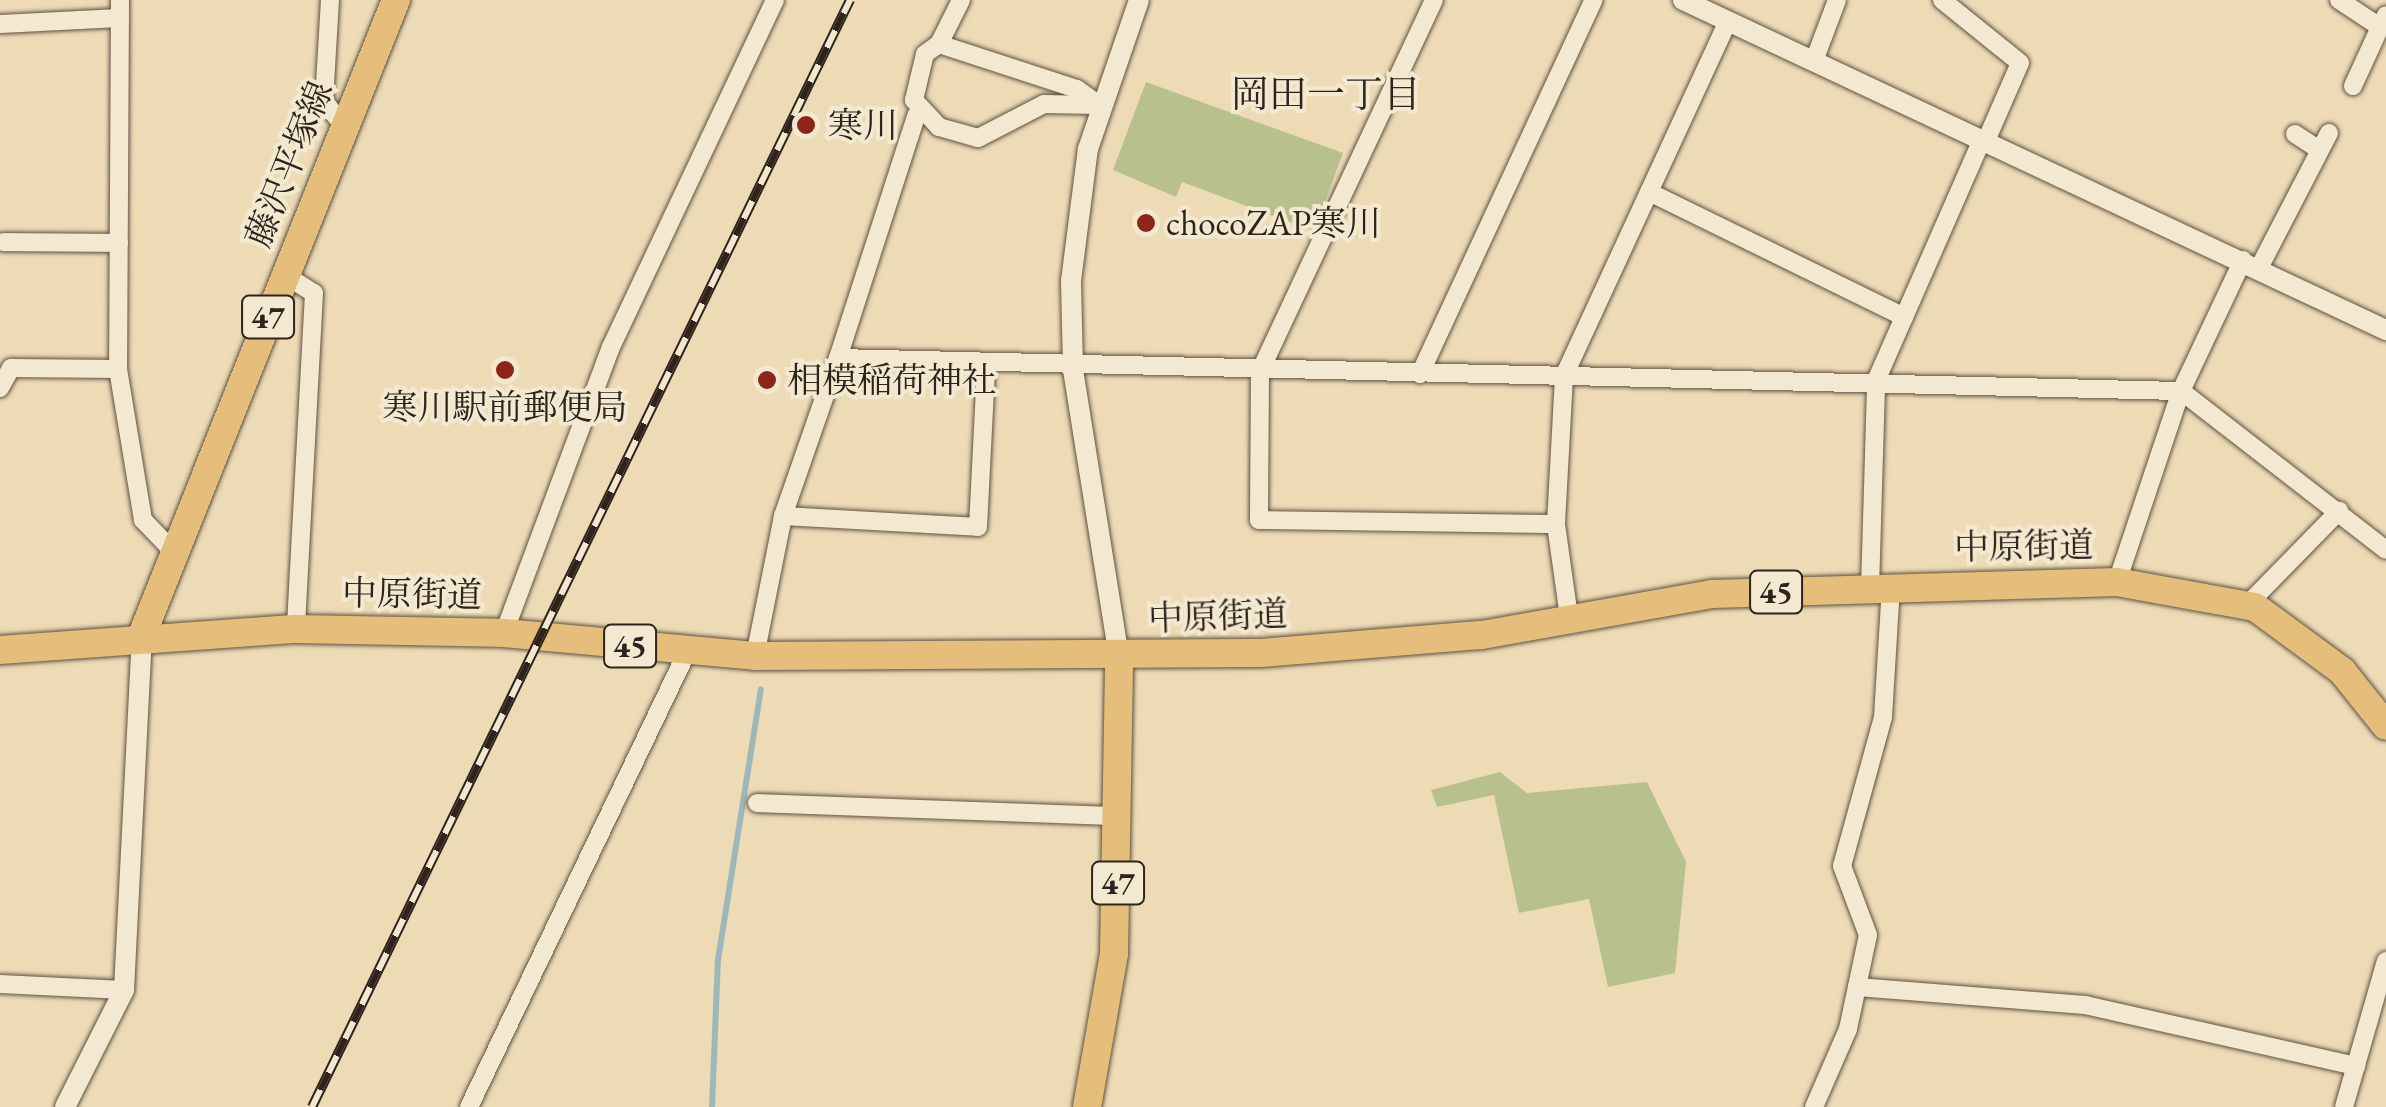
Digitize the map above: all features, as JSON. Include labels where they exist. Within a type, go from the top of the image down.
[{"type":"main road","name":"藤沢平塚線","points":[[142,635],[172,550],[396,0]]},
{"type":"main road","name":"中原街道","points":[[0,650],[142,635],[296,628],[504,634],[755,656],[1119,657],[1373,648],[1712,594],[2118,582],[2247,605],[2342,671],[2386,726]]},
{"type":"main road","name":"47","points":[[1087,1107],[1114,954],[1119,657]]},
{"type":"street","points":[[330,0],[324,101],[344,127]]},
{"type":"street","points":[[504,634],[612,347],[775,0]]},
{"type":"street","points":[[755,656],[783,516],[918,114],[925,54],[940,44],[962,0]]},
{"type":"street","points":[[1119,657],[1074,369],[1078,198],[1099,104],[1138,0]]},
{"type":"street","points":[[1434,0],[1260,371],[1259,520],[1556,524]]},
{"type":"street","points":[[1420,374],[1594,0]]},
{"type":"street","points":[[1683,0],[2386,330]]},
{"type":"street","points":[[1814,61],[1837,0]]},
{"type":"street","points":[[1814,1107],[1857,987],[1868,935],[1842,866],[1883,717],[1876,381],[2020,63],[1942,0]]},
{"type":"street","points":[[2340,0],[2383,21],[2354,86]]},
{"type":"street","points":[[0,24],[120,9],[118,369],[143,520],[172,550]]},
{"type":"street","points":[[1569,618],[1556,524],[1564,376],[1728,21]]},
{"type":"street","points":[[940,44],[1099,104]]},
{"type":"street","points":[[918,114],[978,138],[1044,104],[1099,104]]},
{"type":"street","points":[[2118,582],[2181,391],[2251,264],[2312,198],[2301,176],[2324,141],[2295,134]]},
{"type":"street","points":[[1649,192],[1904,317]]},
{"type":"street","points":[[3,242],[119,243]]},
{"type":"street","points":[[285,275],[314,293],[296,628]]},
{"type":"street","points":[[838,358],[986,367],[1876,381],[2181,391],[2386,550]]},
{"type":"street","points":[[783,516],[978,527],[986,367]]},
{"type":"street","points":[[0,388],[11,368],[118,369]]},
{"type":"street","points":[[2247,605],[2339,510]]},
{"type":"street","points":[[65,1107],[124,990],[142,635]]},
{"type":"street","points":[[469,1107],[688,650]]},
{"type":"street","points":[[756,803],[1118,816]]},
{"type":"street","points":[[2344,1107],[2386,961]]},
{"type":"street","points":[[0,984],[124,990]]},
{"type":"street","points":[[1857,987],[2086,1005],[2356,1066]]},
{"type":"green space","points":[[1146,82],[1343,153],[1314,231],[1182,182],[1176,197],[1113,170]]},
{"type":"green space","points":[[1500,772],[1527,793],[1647,782],[1686,862],[1675,973],[1608,987],[1589,899],[1519,913],[1494,795],[1437,807],[1431,790]]},
{"type":"waterway","points":[[712,1107],[718,960],[761,689]]},
{"type":"railway","points":[[312,1107],[850,0]]},
{"type":"place","name":"寒川","points":[[806,125]]},
{"type":"place","name":"chocoZAP寒川","points":[[1146,223]]},
{"type":"place","name":"寒川駅前郵便局","points":[[505,370]]},
{"type":"place","name":"相模稲荷神社","points":[[767,380]]},
{"type":"district","name":"岡田一丁目","points":[[1326,94]]}]
